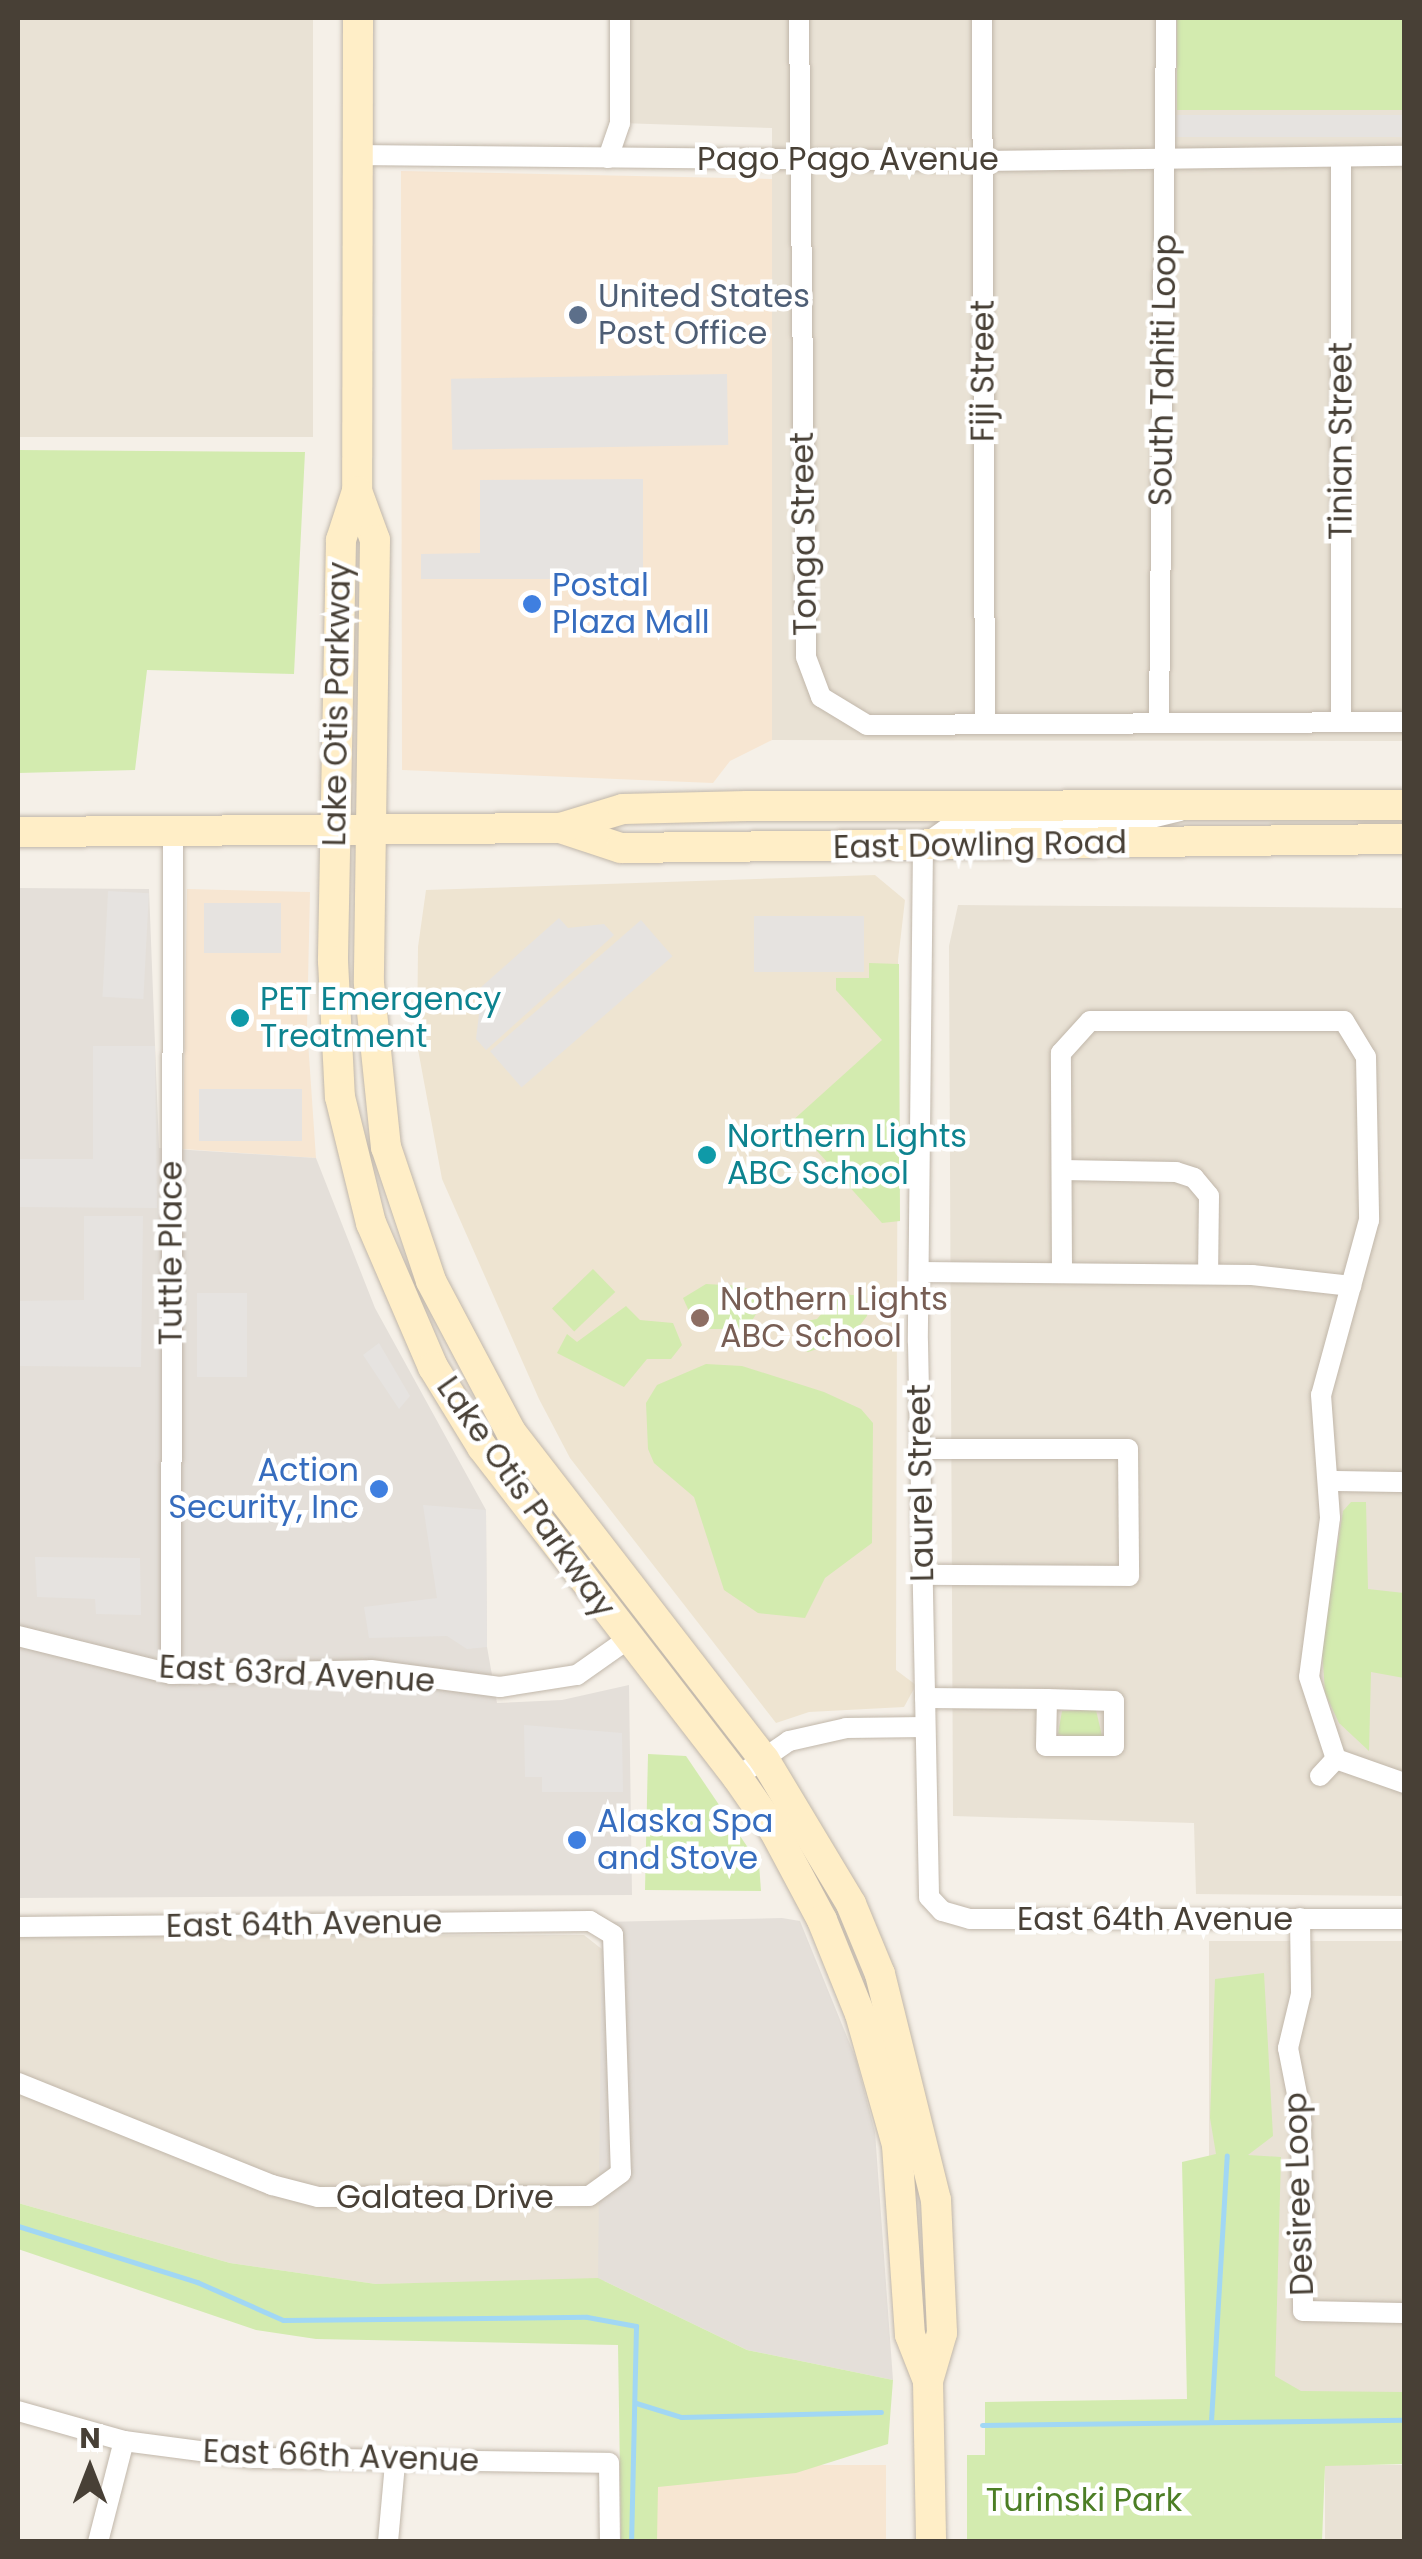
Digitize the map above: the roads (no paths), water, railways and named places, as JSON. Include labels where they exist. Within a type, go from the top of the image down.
[{"type":"main road","name":"Lake Otis Parkway","points":[[358,18],[354,155],[357,491],[341,540],[334,828],[340,1096],[371,1222],[433,1367],[482,1448],[774,1830],[834,1945],[886,2108],[902,2186],[910,2335],[928,2381]]},
{"type":"main road","name":"Lake Otis Parkway","points":[[357,491],[376,540],[372,827],[375,1074],[386,1147],[424,1263],[510,1432],[764,1759],[851,1904],[880,1974],[929,2153],[942,2282],[942,2333],[928,2381],[931,2542]]},
{"type":"main road","name":"East Dowling Road","points":[[18,832],[560,828],[623,809],[1404,805]]},
{"type":"main road","name":"East Dowling Road","points":[[560,828],[621,848],[1404,839]]},
{"type":"main road","points":[[628,1640],[640,1638],[700,1680]]},
{"type":"main road","points":[[902,2186],[923,2206],[930,2269],[942,2282]]},
{"type":"street","points":[[608,158],[620,123],[620,18]]},
{"type":"street","name":"Tonga Street","points":[[799,18],[796,158],[806,658],[822,697],[866,725],[1404,722]]},
{"type":"street","name":"Fiji Street","points":[[982,18],[986,724]]},
{"type":"street","name":"South Tahiti Loop","points":[[1159,723],[1166,18]]},
{"type":"street","name":"Pago Pago Avenue","points":[[354,155],[982,161],[1165,155],[1342,160],[1404,156]]},
{"type":"street","name":"Tinian Street","points":[[1341,722],[1342,160]]},
{"type":"street","points":[[923,844],[955,823],[1150,823],[1190,807]]},
{"type":"street","name":"Tuttle Place","points":[[171,1674],[173,832]]},
{"type":"street","name":"Laurel Street","points":[[923,844],[919,1272],[928,1880]]},
{"type":"street","points":[[1062,1269],[1061,1053],[1090,1021],[1344,1021],[1366,1056],[1369,1220],[1321,1395],[1331,1480],[1308,1677],[1336,1758]]},
{"type":"street","points":[[1062,1170],[1176,1172],[1194,1178],[1209,1196],[1208,1274]]},
{"type":"street","points":[[919,1272],[1062,1269],[1208,1274],[1350,1286]]},
{"type":"street","points":[[920,1450],[1128,1450],[1129,1576],[922,1576]]},
{"type":"street","points":[[1331,1480],[1404,1482]]},
{"type":"street","name":"East 63rd Avenue","points":[[18,1636],[171,1674],[371,1670],[500,1687],[577,1674],[628,1640]]},
{"type":"street","points":[[925,1698],[1046,1699]]},
{"type":"street","points":[[737,1777],[789,1741],[846,1728],[925,1728]]},
{"type":"street","points":[[1320,1776],[1336,1758]]},
{"type":"street","points":[[1336,1758],[1404,1783]]},
{"type":"street","name":"East 64th Avenue","points":[[928,1880],[929,1897],[942,1911],[970,1920],[1404,1919]]},
{"type":"street","name":"Desiree Loop","points":[[1300,1918],[1301,1994],[1288,2048],[1301,2114],[1302,2312],[1404,2313]]},
{"type":"street","name":"East 64th Avenue","points":[[18,1927],[590,1921]]},
{"type":"street","name":"Galatea Drive","points":[[18,2082],[272,2185],[318,2197],[589,2196],[620,2173],[613,1935],[590,1921]]},
{"type":"street","name":"East 66th Avenue","points":[[18,2410],[124,2441],[254,2458],[395,2463],[608,2462],[610,2542]]},
{"type":"street","points":[[98,2542],[124,2441]]},
{"type":"street","points":[[388,2542],[395,2463]]},
{"type":"waterway","points":[[1211,2421],[1227,2155]]},
{"type":"waterway","points":[[18,2226],[197,2282],[283,2320],[587,2317],[636,2326],[631,2542]]},
{"type":"waterway","points":[[636,2403],[681,2417],[881,2412]]},
{"type":"waterway","points":[[982,2425],[1404,2420]]},
{"type":"place","name":"United States Post Office","points":[[578,315]]},
{"type":"place","name":"Postal Plaza Mall","points":[[532,604]]},
{"type":"place","name":"PET Emergency Treatment","points":[[240,1018]]},
{"type":"place","name":"Northern Lights ABC School","points":[[707,1155]]},
{"type":"place","name":"Nothern Lights ABC School","points":[[700,1318]]},
{"type":"place","name":"Action Security, Inc","points":[[379,1489]]},
{"type":"place","name":"Alaska Spa and Stove","points":[[577,1840]]},
{"type":"park label","name":"Turinski Park","points":[[1084,2500]]}]
